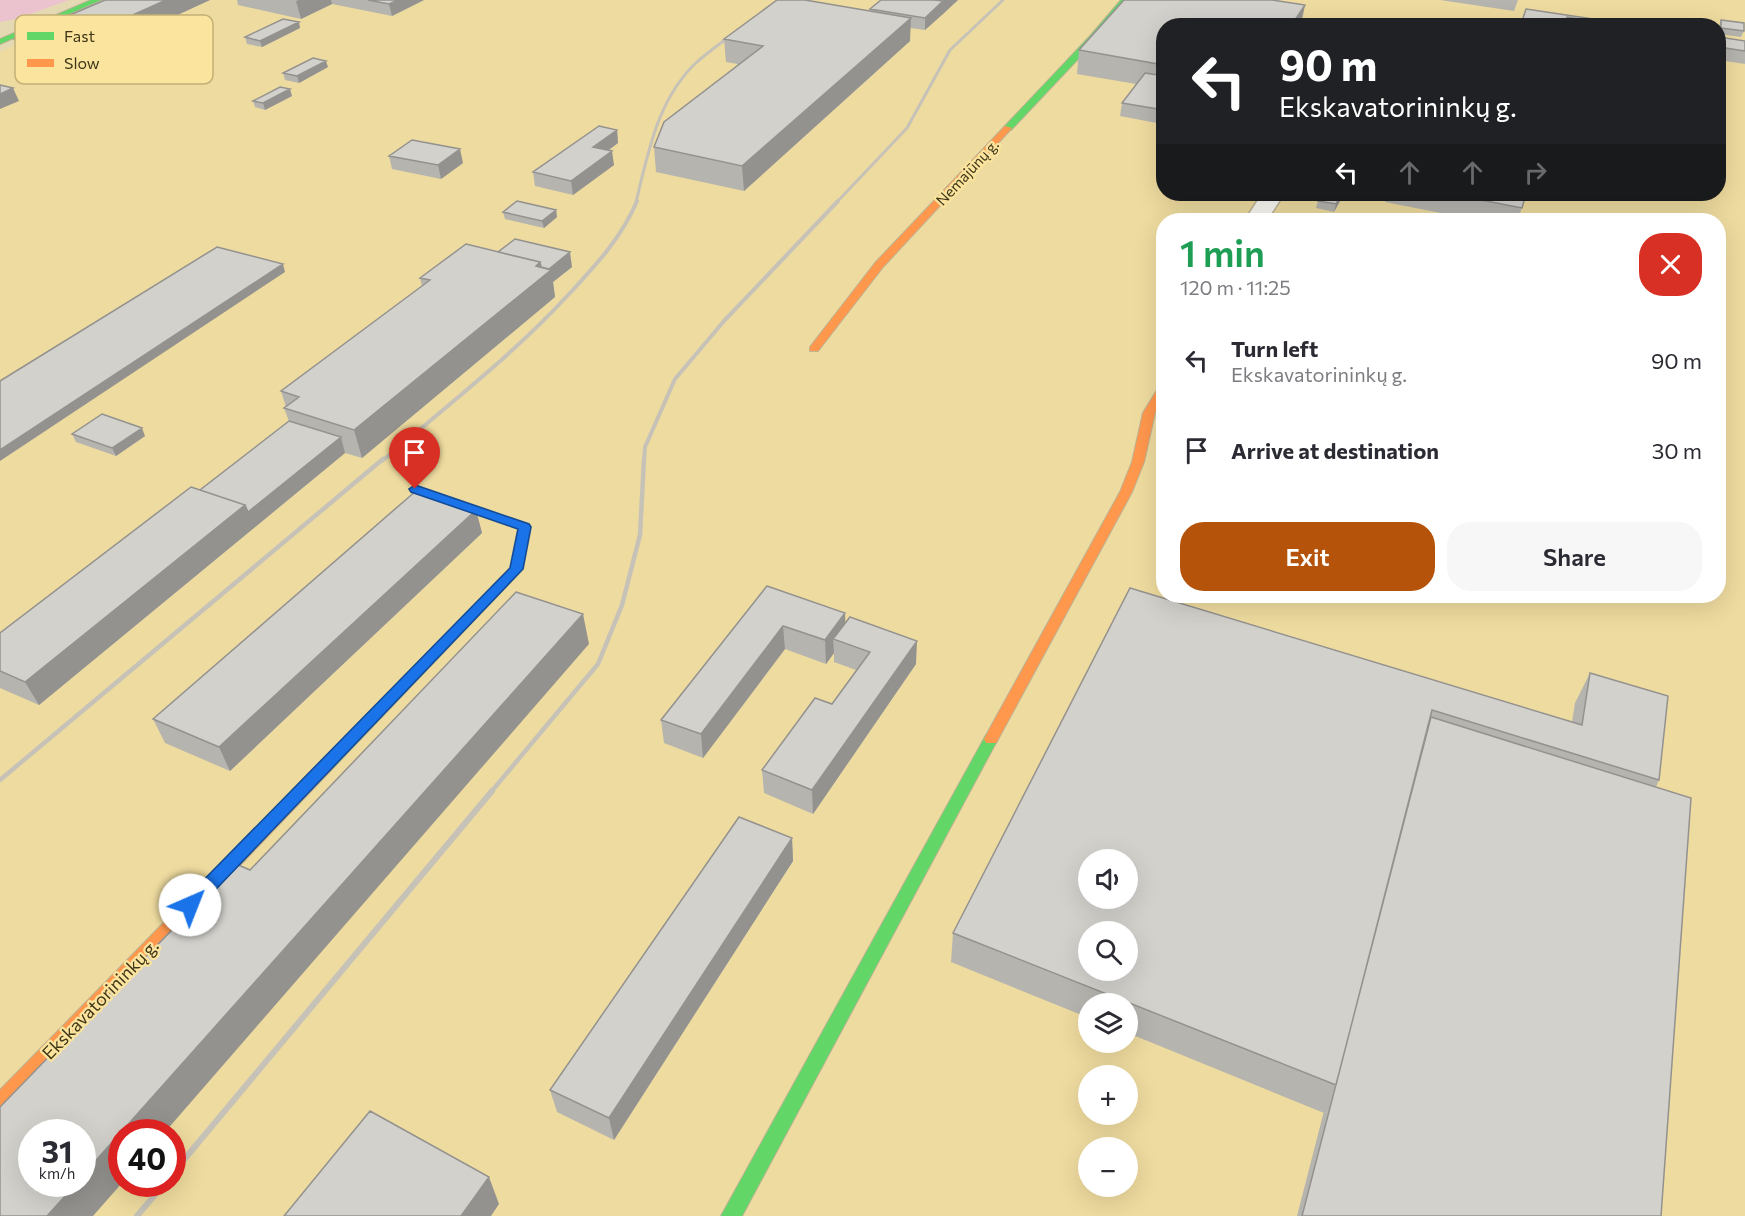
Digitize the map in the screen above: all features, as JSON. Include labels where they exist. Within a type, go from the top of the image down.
[{"type":"street","points":[[62,15],[97,0]]},
{"type":"street","name":"Nemajūnų g.","points":[[814,349],[879,265],[1094,37],[1125,0]]},
{"type":"street","points":[[0,42],[15,36]]},
{"type":"street","points":[[731,1216],[1126,492],[1138,462],[1149,413],[1156,401]]},
{"type":"street","name":"Ekskavatorininkų g.","points":[[0,1103],[516,569],[525,527],[415,489]]},
{"type":"shaded area","points":[[0,0],[69,0],[27,15],[15,15],[15,19],[0,22]]},
{"type":"shaded area","points":[[119,0],[1745,0],[1745,1216],[0,1216],[0,52],[15,45],[15,84],[213,84],[213,15],[85,15]]},
{"type":"building","points":[[105,0],[166,0],[133,15],[70,15]]},
{"type":"building","points":[[368,0],[398,0],[389,4]]},
{"type":"building","points":[[777,0],[805,0],[911,18],[742,166],[654,147],[664,122],[763,46],[724,39]]},
{"type":"building","points":[[881,0],[943,1],[925,18],[870,9]]},
{"type":"building","points":[[1124,0],[1272,0],[1305,5],[1296,18],[1156,18],[1156,64],[1079,50]]},
{"type":"building","points":[[1526,9],[1586,18],[1567,17],[1523,18]]},
{"type":"building","points":[[283,19],[299,22],[260,41],[245,37]]},
{"type":"building","points":[[1726,21],[1744,23],[1744,31],[1726,29]]},
{"type":"building","points":[[1726,38],[1745,41],[1745,51],[1726,48]]},
{"type":"building","points":[[313,58],[326,61],[297,76],[283,73]]},
{"type":"building","points":[[1145,73],[1156,75],[1156,109],[1122,103]]},
{"type":"building","points":[[0,85],[13,88],[0,94]]},
{"type":"building","points":[[280,87],[290,89],[263,103],[253,101]]},
{"type":"building","points":[[599,126],[617,130],[593,147],[612,151],[571,181],[533,172]]},
{"type":"building","points":[[412,140],[460,149],[438,165],[389,156]]},
{"type":"building","points":[[517,201],[556,210],[542,221],[503,212]]},
{"type":"building","points":[[1318,201],[1338,201],[1336,204]]},
{"type":"building","points":[[1486,201],[1524,201],[1522,208]]},
{"type":"building","points":[[515,239],[570,252],[549,269],[541,267],[540,262],[498,252]]},
{"type":"building","points":[[466,244],[540,262],[536,266],[551,270],[354,430],[284,408],[299,397],[281,391],[430,280],[420,278]]},
{"type":"building","points":[[217,247],[283,264],[0,450],[0,381]]},
{"type":"building","points":[[102,414],[142,428],[112,448],[72,434]]},
{"type":"building","points":[[289,421],[341,437],[248,512],[245,505],[200,490]]},
{"type":"building","points":[[191,487],[245,505],[25,682],[0,671],[0,633]]},
{"type":"building","points":[[417,490],[476,510],[219,747],[153,719]]},
{"type":"building","points":[[767,586],[845,613],[825,640],[783,626],[701,734],[661,720]]},
{"type":"building","points":[[1130,588],[1156,596],[1156,603],[1179,603],[1582,725],[1590,673],[1668,696],[1659,780],[1432,710],[1336,1085],[1138,1006],[1138,993],[1104,993],[953,933]]},
{"type":"building","points":[[516,592],[583,614],[133,1119],[108,1119],[108,1147],[96,1160],[96,1119],[18,1119],[18,1197],[64,1197],[47,1216],[0,1216],[0,1107],[236,864],[250,870]]},
{"type":"building","points":[[850,617],[917,641],[812,790],[762,770],[815,698],[832,704],[870,652],[833,639]]},
{"type":"building","points":[[1431,717],[1691,798],[1661,1216],[1302,1216]]},
{"type":"building","points":[[739,817],[792,838],[609,1118],[550,1090]]},
{"type":"building","points":[[370,1111],[489,1177],[461,1216],[284,1216]]},
{"type":"railway","points":[[837,202],[907,128],[950,50],[1003,0]]},
{"type":"railway","points":[[636,202],[650,145],[673,91],[698,61],[738,30]]},
{"type":"railway","points":[[382,461],[479,380],[548,316],[608,250],[624,227],[637,201]]},
{"type":"railway","points":[[644,461],[645,447],[675,379],[724,321],[838,201]]},
{"type":"railway","points":[[0,780],[383,459]]},
{"type":"railway","points":[[491,792],[598,664],[622,605],[640,535],[644,459]]},
{"type":"railway","points":[[186,1157],[492,791]]},
{"type":"railway","points":[[137,1216],[153,1197]]},
{"type":"traffic: fast","points":[[62,15],[97,0]]},
{"type":"traffic: fast","points":[[1008,128],[1094,37],[1125,0]]},
{"type":"traffic: fast","points":[[0,42],[15,36]]},
{"type":"traffic: fast","points":[[328,764],[516,569],[525,527],[415,489]]},
{"type":"traffic: fast","points":[[731,1216],[991,739]]},
{"type":"traffic: slow","points":[[814,349],[879,265],[1008,128]]},
{"type":"traffic: slow","points":[[991,739],[1126,492],[1138,462],[1149,413],[1156,401]]},
{"type":"traffic: slow","points":[[0,1103],[328,764]]},
{"type":"route","points":[[190,905],[516,569],[525,527],[415,489]]}]
